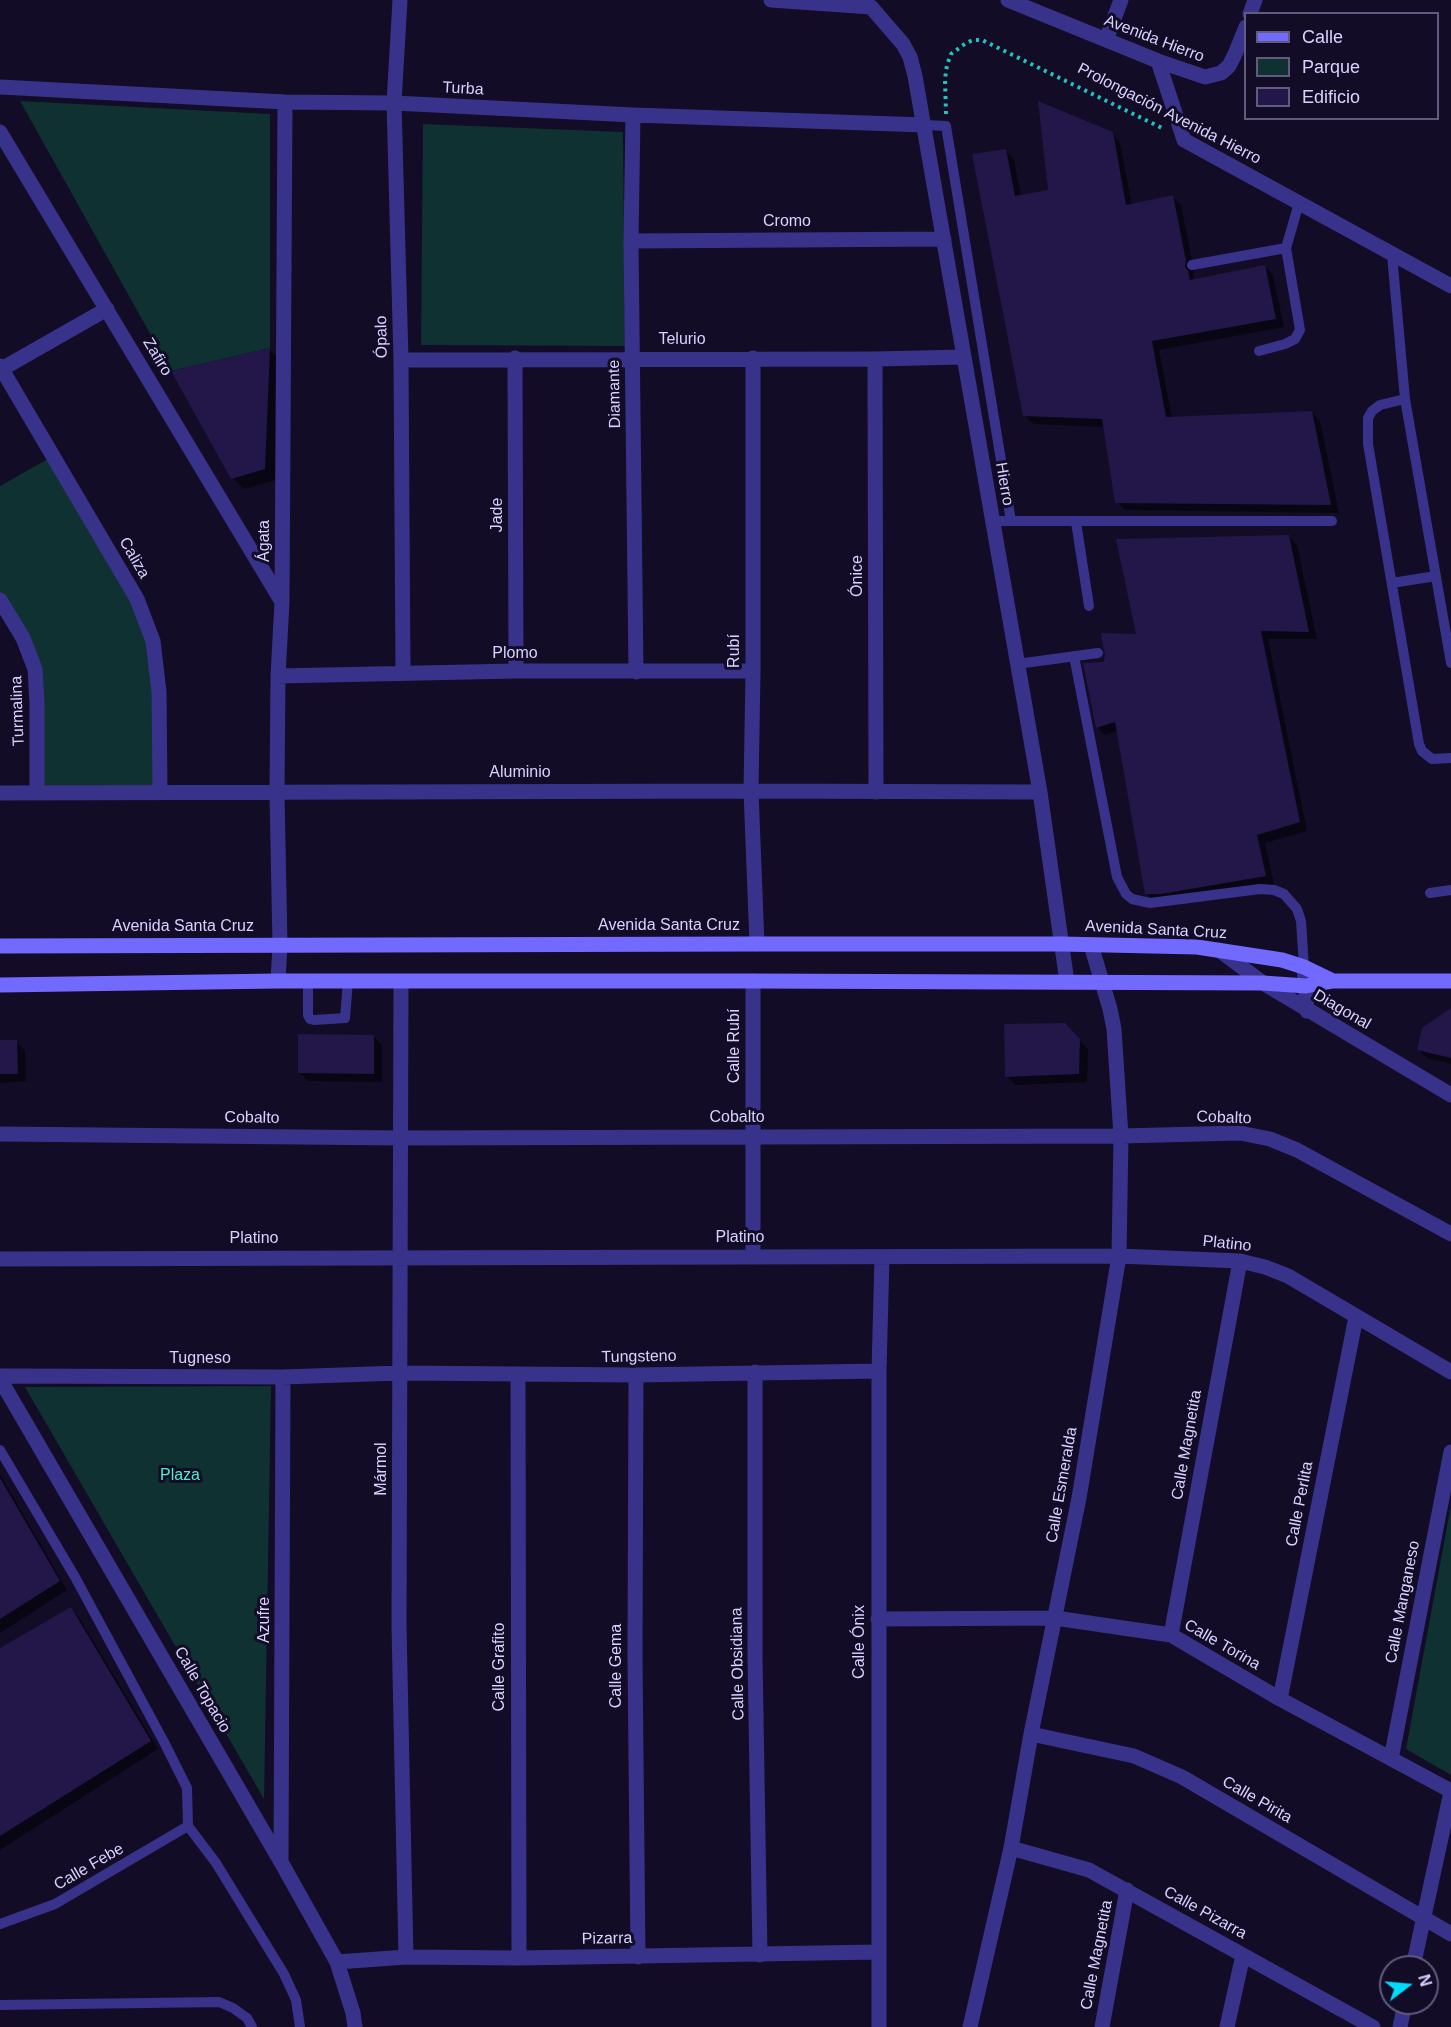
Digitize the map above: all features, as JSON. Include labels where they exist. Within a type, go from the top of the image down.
[{"type":"street","name":"Ópalo","points":[[400,0],[394,103],[401,360],[403,673]]},
{"type":"street","points":[[771,0],[871,3]]},
{"type":"street","name":"Avenida Hierro","points":[[1008,0],[1158,61],[1205,77],[1221,73],[1228,66],[1244,30]]},
{"type":"street","points":[[1106,40],[1121,0]]},
{"type":"street","name":"Hierro","points":[[871,3],[903,44],[910,57],[925,125],[963,357],[1040,792],[1067,982]]},
{"type":"street","points":[[1158,61],[1184,140]]},
{"type":"street","name":"Turba","points":[[0,87],[285,102],[394,103],[633,115],[925,125]]},
{"type":"street","name":"Ágata","points":[[278,981],[280,945],[277,793],[278,676],[282,602],[285,102]]},
{"type":"street","name":"Diamante","points":[[633,115],[631,241],[636,672]]},
{"type":"street","name":"Zafiro","points":[[0,132],[282,602]]},
{"type":"street","name":"Prolongación Avenida Hierro","points":[[1184,140],[1451,286]]},
{"type":"street","name":"Cromo","points":[[631,241],[944,239]]},
{"type":"street","points":[[1,368],[107,309]]},
{"type":"street","name":"Telurio","points":[[401,360],[963,357]]},
{"type":"street","name":"Jade","points":[[515,358],[516,671]]},
{"type":"street","name":"Rubí","points":[[753,358],[751,791],[757,944]]},
{"type":"street","name":"Ónice","points":[[875,359],[876,792]]},
{"type":"street","name":"Caliza","points":[[1,368],[137,599],[153,641],[159,692],[160,792]]},
{"type":"street","name":"Turmalina","points":[[0,600],[24,638],[35,669],[38,704],[37,792]]},
{"type":"street","name":"Plomo","points":[[278,676],[516,671],[753,671]]},
{"type":"street","name":"Aluminio","points":[[0,793],[1040,792]]},
{"type":"street","name":"Avenida Santa Cruz","points":[[0,946],[1062,944],[1197,947],[1274,958],[1305,967],[1333,981]]},
{"type":"street","name":"Calle Esmeralda","points":[[970,2027],[1011,1848],[1031,1734],[1079,1498],[1119,1256],[1121,1136],[1114,1029],[1091,945]]},
{"type":"street","name":"Diagonal","points":[[1219,950],[1263,983],[1307,1011],[1451,1095]]},
{"type":"street","points":[[1305,967],[1307,1011]]},
{"type":"street","name":"Avenida Santa Cruz","points":[[0,985],[278,981],[753,981],[1263,983],[1306,986],[1333,981],[1451,981]]},
{"type":"street","name":"Calle Rubí","points":[[753,981],[753,1255]]},
{"type":"street","name":"Mármol","points":[[401,982],[399,1625],[406,1957]]},
{"type":"street","name":"Cobalto","points":[[0,1134],[400,1138],[1121,1136],[1240,1133],[1270,1139],[1331,1167],[1451,1234]]},
{"type":"street","name":"Platino","points":[[0,1259],[753,1255],[1119,1256],[1240,1261],[1288,1276],[1451,1372]]},
{"type":"street","name":"Calle Ónix","points":[[879,2027],[878,1618],[882,1257]]},
{"type":"street","name":"Calle Magnetita","points":[[1171,1635],[1240,1261]]},
{"type":"street","name":"Calle Perlita","points":[[1280,1699],[1356,1317]]},
{"type":"street","name":"Tungsteno","points":[[400,1373],[636,1375],[879,1371]]},
{"type":"street","name":"Calle Obsidiana","points":[[755,1372],[755,1656],[760,1954]]},
{"type":"street","name":"Tugneso","points":[[0,1378],[283,1377],[400,1373]]},
{"type":"street","name":"Calle Grafito","points":[[518,1375],[519,1958]]},
{"type":"street","name":"Calle Gema","points":[[636,1375],[635,1656],[638,1957]]},
{"type":"street","name":"Azufre","points":[[281,1862],[283,1377]]},
{"type":"street","name":"Calle Topacio","points":[[0,1378],[337,1962],[353,2013],[355,2027]]},
{"type":"street","name":"Calle Manganeso","points":[[1391,1759],[1451,1452]]},
{"type":"street","name":"Calle Torina","points":[[878,1618],[1055,1618],[1171,1635],[1280,1699],[1451,1791]]},
{"type":"street","name":"Calle Pirita","points":[[1031,1734],[1134,1756],[1182,1777],[1451,1934]]},
{"type":"street","points":[[1416,1955],[1451,1791]]},
{"type":"street","name":"Calle Pizarra","points":[[1011,1848],[1089,1870],[1243,1955],[1346,2020],[1373,2027]]},
{"type":"street","name":"Calle Magnetita","points":[[1102,2027],[1127,1890]]},
{"type":"street","name":"Pizarra","points":[[337,1962],[406,1957],[638,1957],[878,1952]]},
{"type":"street","points":[[1227,2027],[1243,1955]]},
{"type":"lane","points":[[925,125],[946,126],[1011,521]]},
{"type":"lane","points":[[1259,351],[1295,339],[1300,330],[1286,248],[1299,203]]},
{"type":"lane","points":[[1192,265],[1286,248]]},
{"type":"lane","points":[[1392,255],[1405,399],[1451,663]]},
{"type":"lane","points":[[1405,399],[1380,405],[1372,411],[1368,418],[1367,429],[1419,744],[1432,759],[1451,758]]},
{"type":"lane","points":[[992,521],[1332,521]]},
{"type":"lane","points":[[1076,522],[1089,606]]},
{"type":"lane","points":[[1392,583],[1436,576]]},
{"type":"lane","points":[[1017,664],[1098,653]]},
{"type":"lane","points":[[1074,656],[1117,877],[1126,894],[1132,899],[1150,903],[1260,889],[1274,890],[1284,894],[1297,909],[1301,921],[1305,967]]},
{"type":"lane","points":[[1430,893],[1451,890]]},
{"type":"lane","points":[[308,981],[308,1015],[314,1020],[345,1018],[348,981]]},
{"type":"lane","points":[[0,1450],[75,1577],[164,1742],[187,1788],[188,1826],[216,1863],[285,1974],[296,2000],[300,2027]]},
{"type":"lane","name":"Calle Febe","points":[[0,1924],[55,1904],[188,1826]]},
{"type":"lane","points":[[0,2005],[219,2002],[233,2008],[248,2019],[252,2027]]},
{"type":"path","name":"Prolongación Avenida Hierro","points":[[946,126],[945,79],[951,54],[957,48],[973,40],[982,40],[1184,140]]},
{"type":"green space","points":[[20,101],[270,114],[270,348],[171,371]]},
{"type":"green space","points":[[423,124],[623,132],[625,346],[421,345]]},
{"type":"green space","points":[[53,456],[153,641],[160,792],[37,792],[35,669],[0,600],[0,486]]},
{"type":"green space","name":"Plaza","points":[[271,1386],[264,1799],[25,1387]]},
{"type":"green space","points":[[1451,1505],[1451,1775],[1406,1749]]},
{"type":"building","points":[[1038,101],[1113,132],[1126,205],[1173,195],[1186,261],[1185,267],[1190,280],[1265,265],[1276,319],[1152,341],[1166,417],[1312,411],[1331,505],[1115,503],[1102,419],[1023,416],[972,154],[1006,149],[1015,196],[1048,190]]},
{"type":"building","points":[[270,348],[265,469],[231,479],[171,371]]},
{"type":"building","points":[[1289,535],[1309,632],[1261,631],[1300,822],[1257,835],[1266,876],[1161,894],[1145,894],[1115,722],[1096,728],[1083,663],[1104,662],[1105,653],[1101,633],[1136,634],[1116,539]]},
{"type":"building","points":[[1451,1008],[1451,1058],[1417,1050],[1422,1028]]},
{"type":"building","points":[[1065,1023],[1080,1039],[1079,1074],[1005,1077],[1004,1024]]},
{"type":"building","points":[[298,1034],[374,1035],[374,1074],[298,1073]]},
{"type":"building","points":[[0,1040],[17,1040],[18,1074],[0,1074]]},
{"type":"building","points":[[0,1478],[60,1581],[0,1619]]},
{"type":"building","points":[[71,1607],[151,1741],[0,1836],[0,1648]]}]
